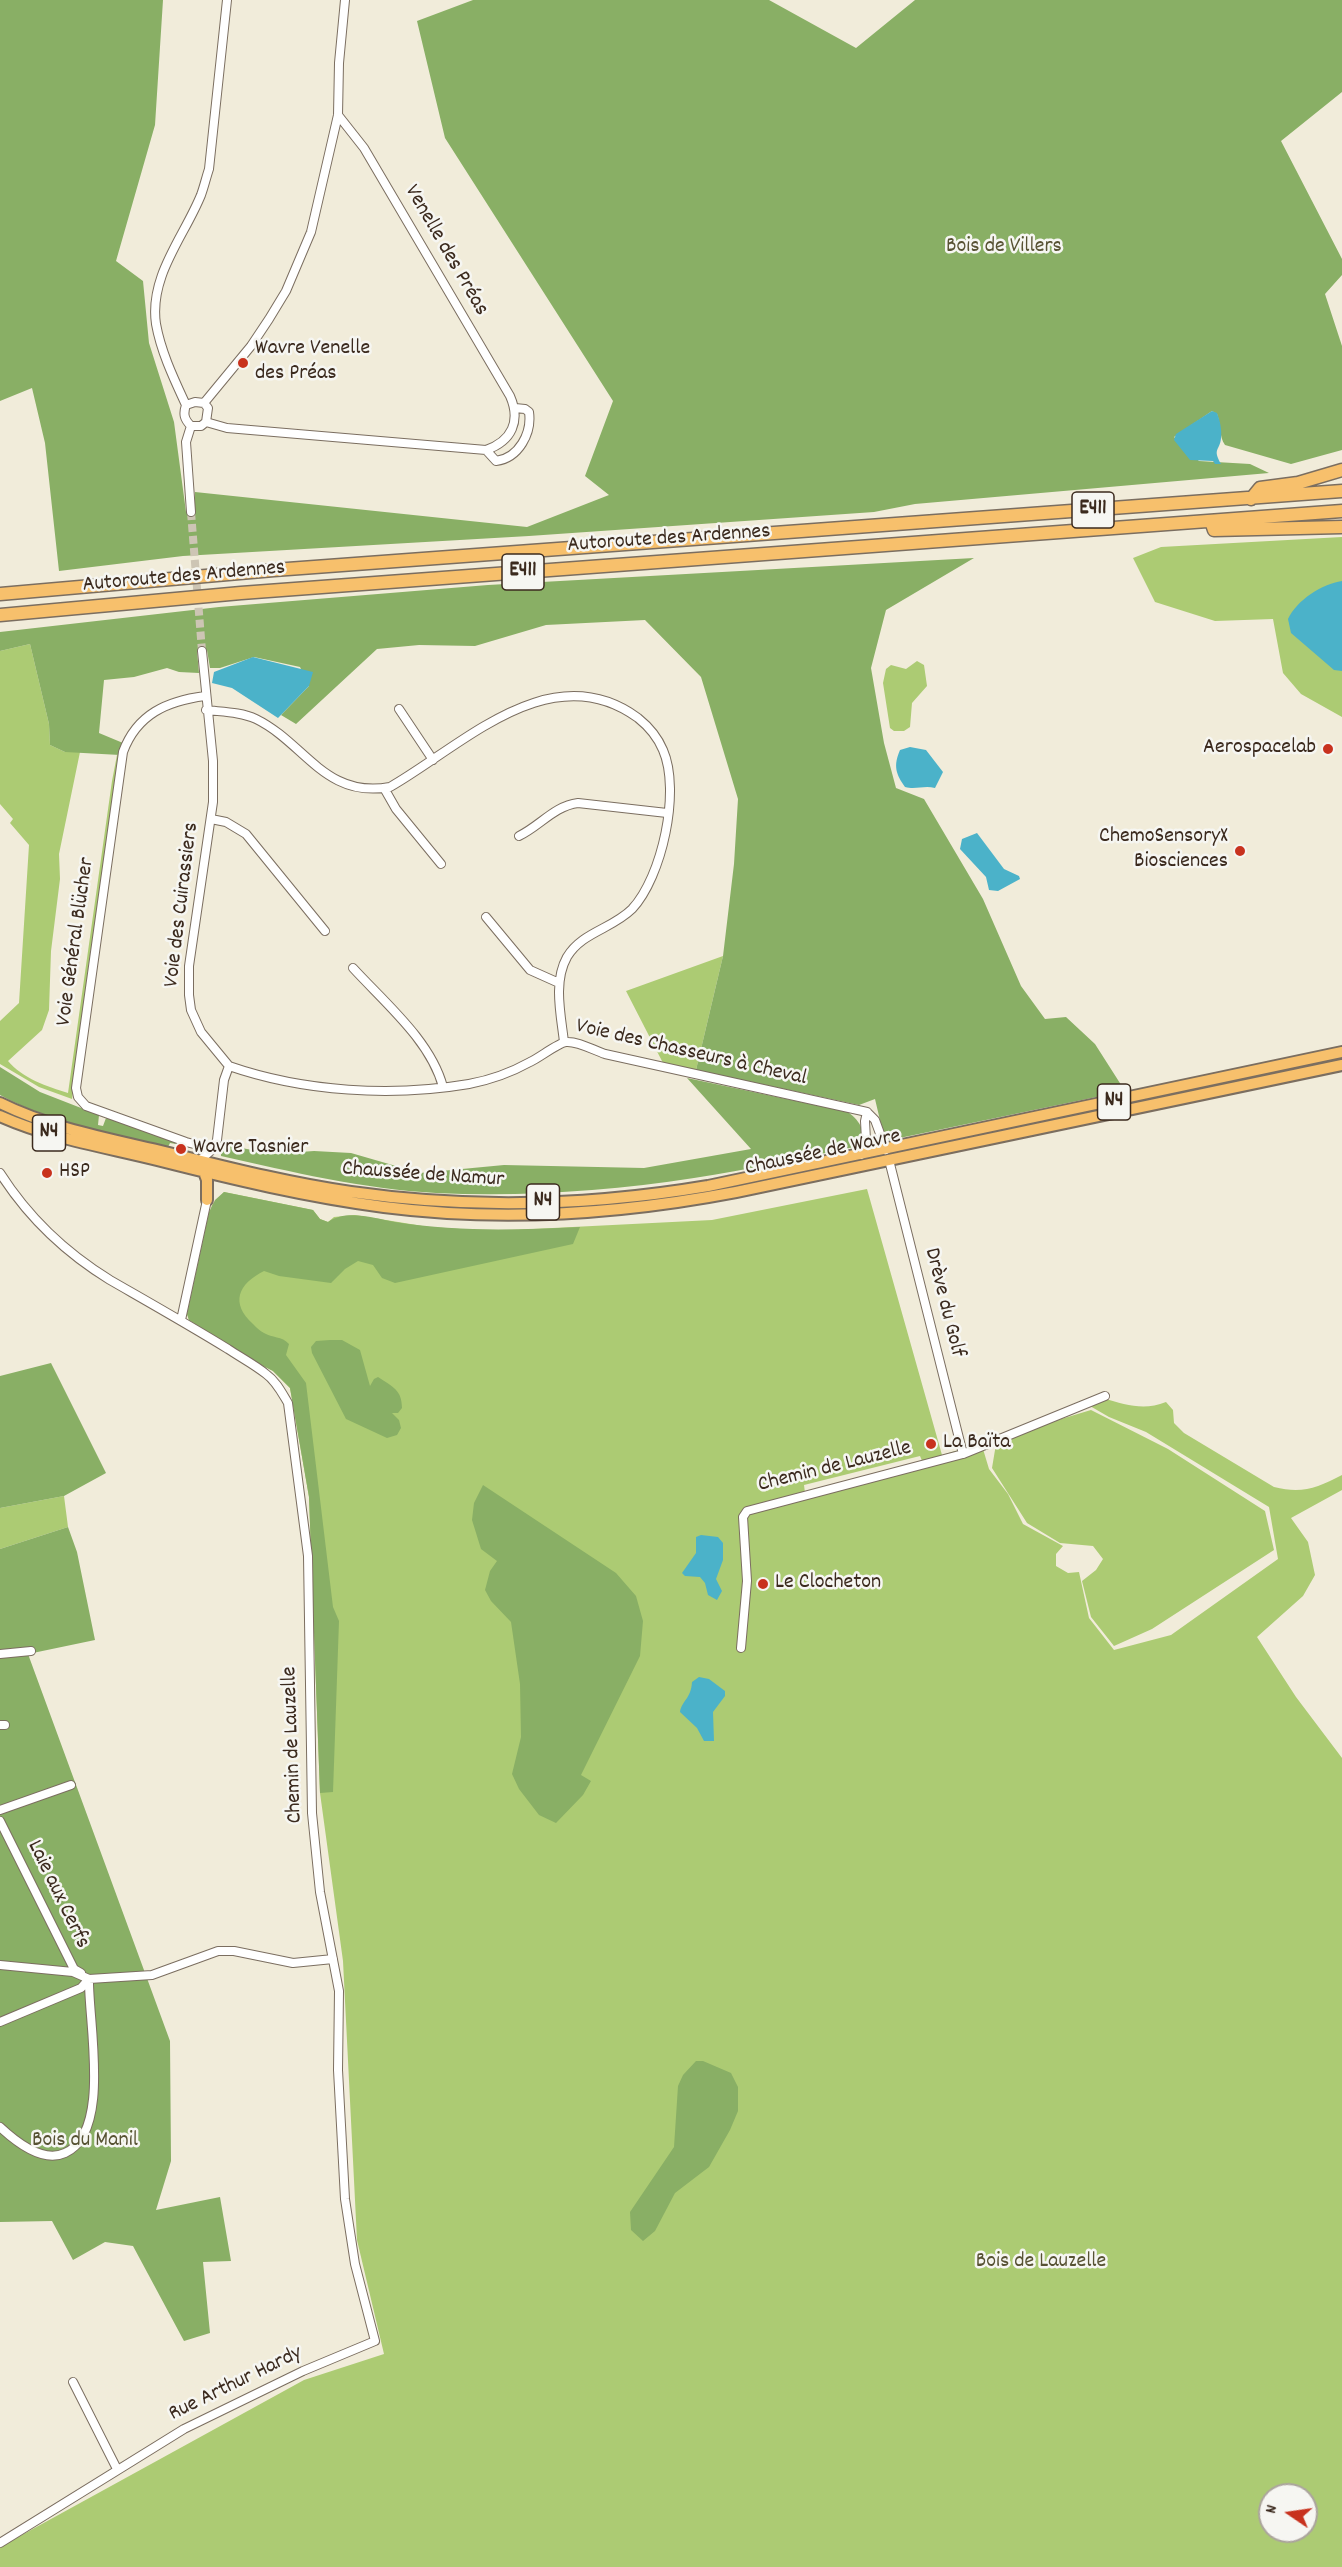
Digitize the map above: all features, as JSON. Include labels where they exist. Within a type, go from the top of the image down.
[{"type":"highway","points":[[1251,499],[1260,488],[1298,483],[1342,470]]},
{"type":"highway","name":"Autoroute des Ardennes","points":[[0,594],[309,567],[1342,491]]},
{"type":"highway","name":"Autoroute des Ardennes","points":[[0,615],[323,587],[1342,511]]},
{"type":"highway","points":[[1211,521],[1214,530],[1342,527]]},
{"type":"highway","points":[[0,586],[12,585],[22,592]]},
{"type":"highway","points":[[0,623],[39,619],[61,609]]},
{"type":"main road","name":"Chaussée de Wavre","points":[[306,1194],[412,1210],[501,1214],[577,1212],[653,1206],[708,1197],[1342,1052]]},
{"type":"main road","name":"Chaussée de Wavre","points":[[887,1155],[1342,1065]]},
{"type":"main road","points":[[1299,1073],[1312,1076],[1342,1071]]},
{"type":"main road","name":"Chaussée de Namur","points":[[0,1103],[49,1122],[199,1161],[223,1171],[306,1194]]},
{"type":"main road","name":"Chaussée de Namur","points":[[0,1116],[39,1130],[204,1172],[223,1171],[368,1194],[459,1202],[532,1203],[686,1190],[861,1155],[887,1155]]},
{"type":"main road","points":[[207,1200],[223,1171]]},
{"type":"main road","points":[[204,1172],[207,1180],[207,1200]]},
{"type":"street","points":[[191,426],[183,414],[186,405],[174,380],[160,340],[156,321],[156,299],[166,264],[201,195],[208,169],[227,0]]},
{"type":"street","points":[[204,403],[251,346],[286,291],[311,232],[339,115],[339,63],[345,0]]},
{"type":"street","name":"Venelle des Préas","points":[[206,422],[227,428],[486,450],[496,461],[505,460],[521,445],[530,422],[529,412],[515,408],[364,148],[339,115]]},
{"type":"street","points":[[186,405],[195,402],[204,403],[208,408],[206,422],[201,426],[191,426]]},
{"type":"street","points":[[486,450],[495,447],[507,437],[516,420],[515,408]]},
{"type":"street","points":[[191,426],[186,442],[191,512]]},
{"type":"street","name":"Voie des Cuirassiers","points":[[202,651],[206,710],[213,761],[211,819],[189,966],[189,995],[191,1010],[201,1032],[229,1065]]},
{"type":"street","name":"Voie Général Blücher","points":[[205,696],[170,703],[154,711],[134,730],[123,752],[76,1088],[78,1097],[86,1106],[186,1142],[213,1149]]},
{"type":"street","points":[[206,710],[254,718],[273,730],[331,778],[360,789],[384,788],[399,782],[500,717],[525,704],[551,697],[594,699],[635,716],[658,741],[669,770],[667,813],[658,862],[648,887],[625,915],[587,935],[574,946],[564,964],[560,984],[564,1042]]},
{"type":"street","points":[[399,709],[433,760]]},
{"type":"street","points":[[384,788],[396,809],[441,864]]},
{"type":"street","points":[[519,836],[533,829],[556,810],[570,804],[667,813]]},
{"type":"street","points":[[211,819],[226,822],[246,834],[325,931]]},
{"type":"street","points":[[486,917],[530,970],[547,980],[560,984]]},
{"type":"street","points":[[353,968],[425,1047],[438,1070],[442,1087]]},
{"type":"street","name":"Voie des Chasseurs à Cheval","points":[[229,1065],[269,1077],[323,1087],[366,1089],[442,1087],[472,1083],[502,1074],[528,1063],[564,1042],[581,1045],[605,1054],[867,1112]]},
{"type":"street","points":[[199,1161],[213,1149],[219,1133],[224,1080],[229,1065]]},
{"type":"street","points":[[867,1112],[875,1120],[887,1155]]},
{"type":"street","points":[[861,1155],[866,1140],[867,1112]]},
{"type":"street","points":[[213,1149],[223,1171]]},
{"type":"street","name":"Drève du Golf","points":[[887,1155],[963,1454]]},
{"type":"street","name":"Chemin de Lauzelle","points":[[0,1173],[40,1226],[70,1251],[108,1278],[267,1374],[288,1403],[308,1556],[312,1813],[321,1892],[340,2005],[338,2070],[345,2199],[351,2244],[375,2342]]},
{"type":"street","points":[[181,1320],[207,1200]]},
{"type":"street","name":"Chemin de Lauzelle","points":[[741,1648],[747,1581],[744,1514],[751,1508],[963,1454],[1105,1396]]},
{"type":"street","points":[[0,1654],[31,1651]]},
{"type":"street","points":[[0,1810],[71,1785]]},
{"type":"street","name":"Laie aux Cerfs","points":[[0,1821],[74,1969],[89,1979]]},
{"type":"street","points":[[0,1965],[73,1972],[89,1979],[152,1975],[218,1951],[234,1951],[283,1962],[306,1963],[333,1959]]},
{"type":"street","points":[[0,2022],[81,1988],[89,1979]]},
{"type":"street","points":[[0,2127],[30,2149],[51,2156],[68,2152],[84,2134],[89,2125],[94,2088],[89,1979]]},
{"type":"street","name":"Rue Arthur Hardy","points":[[0,2542],[184,2429],[303,2371],[375,2342]]},
{"type":"street","points":[[73,2382],[117,2469]]},
{"type":"green space","name":"Bois de Villers","points":[[0,0],[163,0],[155,125],[116,261],[143,281],[149,343],[174,422],[186,512],[195,511],[195,492],[527,527],[609,495],[585,476],[613,401],[445,138],[417,21],[473,0],[769,0],[856,48],[915,0],[1342,0],[1342,92],[1281,141],[1342,259],[1342,275],[1325,294],[1342,346],[1342,450],[1291,464],[1225,445],[1217,414],[1212,411],[1174,437],[1199,461],[1250,464],[1269,473],[915,504],[874,512],[529,536],[183,556],[59,571],[45,443],[32,388],[0,401]]},
{"type":"green space","points":[[1342,537],[1342,717],[1301,694],[1283,673],[1273,619],[1215,621],[1155,602],[1133,558],[1161,547]]},
{"type":"green space","points":[[974,558],[886,610],[871,668],[884,743],[896,788],[924,799],[983,899],[1021,986],[1045,1019],[1066,1017],[1095,1044],[1125,1091],[890,1140],[883,1133],[875,1099],[859,1105],[696,1070],[723,956],[734,864],[738,799],[701,677],[645,620],[546,625],[475,646],[419,645],[377,649],[296,724],[281,715],[309,686],[300,667],[254,657],[220,668],[210,668],[207,650],[197,651],[199,673],[179,672],[167,668],[134,677],[104,680],[99,733],[123,743],[120,755],[65,752],[50,745],[49,724],[30,644],[0,651],[0,632],[219,607],[488,585]]},
{"type":"green space","points":[[30,644],[49,724],[50,745],[65,752],[80,752],[59,854],[60,879],[51,951],[49,1010],[42,1030],[8,1061],[28,1077],[68,1093],[112,781],[117,755],[120,755],[89,962],[72,1099],[39,1087],[0,1064],[0,1021],[19,1003],[29,845],[10,823],[13,819],[0,804],[0,651]]},
{"type":"green space","points":[[917,661],[924,665],[927,686],[912,703],[910,727],[904,731],[894,731],[890,728],[883,683],[886,669],[891,665],[906,669]]},
{"type":"green space","points":[[723,956],[696,1070],[663,1063],[626,991]]},
{"type":"green space","points":[[1342,1058],[1342,1060],[727,1189],[683,1196],[593,1206],[502,1210],[457,1209],[367,1199],[470,1207],[762,1180]]},
{"type":"green space","points":[[0,1067],[40,1092],[99,1115],[98,1125],[103,1126],[106,1118],[173,1140],[176,1144],[170,1143],[168,1147],[104,1132],[20,1105],[0,1095]]},
{"type":"green space","points":[[687,1078],[848,1112],[860,1124],[861,1137],[854,1147],[714,1175],[662,1183],[533,1193],[436,1193],[382,1188],[221,1156],[221,1144],[273,1154],[314,1151],[351,1153],[420,1173],[504,1165],[644,1168],[751,1149]]},
{"type":"green space","name":"Bois de Lauzelle","points":[[867,1189],[942,1455],[1091,1410],[1168,1449],[1265,1511],[1274,1550],[1152,1629],[1114,1646],[1091,1617],[1082,1581],[1096,1570],[1103,1559],[1093,1546],[1060,1543],[1027,1523],[992,1468],[996,1444],[923,1463],[920,1456],[804,1485],[805,1493],[983,1449],[989,1469],[1008,1494],[1023,1524],[1063,1546],[1056,1554],[1056,1566],[1068,1573],[1079,1572],[1089,1618],[1114,1650],[1171,1635],[1278,1559],[1269,1507],[1146,1432],[1109,1417],[1090,1406],[1103,1398],[1142,1407],[1166,1402],[1173,1410],[1174,1423],[1184,1433],[1274,1487],[1301,1490],[1342,1475],[1342,1490],[1291,1518],[1308,1542],[1315,1575],[1303,1596],[1257,1637],[1296,1697],[1342,1758],[1342,2567],[0,2567],[0,2547],[304,2380],[384,2354],[357,2240],[343,1961],[320,1793],[309,1497],[290,1388],[273,1371],[248,1358],[189,1320],[187,1314],[212,1205],[224,1192],[313,1210],[320,1219],[328,1222],[334,1217],[355,1215],[429,1227],[493,1231],[712,1220]]},
{"type":"green space","points":[[224,1192],[313,1210],[320,1219],[328,1222],[335,1218],[352,1215],[465,1229],[580,1227],[573,1244],[395,1283],[382,1278],[373,1265],[358,1261],[345,1269],[331,1283],[279,1276],[264,1271],[243,1288],[240,1295],[241,1309],[264,1333],[289,1344],[286,1355],[306,1383],[333,1607],[339,1621],[333,1792],[320,1793],[309,1497],[290,1388],[273,1371],[248,1358],[189,1320],[187,1314],[209,1212],[215,1200]]},
{"type":"green space","points":[[342,1340],[360,1350],[370,1386],[378,1377],[398,1393],[402,1408],[398,1413],[392,1413],[399,1420],[401,1428],[397,1435],[387,1438],[346,1419],[312,1353],[311,1347],[316,1341]]},
{"type":"green space","points":[[51,1363],[106,1473],[64,1496],[0,1508],[0,1376]]},
{"type":"green space","points":[[483,1485],[616,1573],[636,1596],[643,1621],[640,1656],[581,1775],[591,1781],[583,1795],[556,1823],[539,1815],[519,1789],[512,1774],[521,1737],[520,1684],[511,1622],[491,1601],[485,1590],[490,1571],[497,1561],[481,1549],[472,1520],[474,1503]]},
{"type":"green space","points":[[64,1496],[68,1527],[0,1549],[0,1508]]},
{"type":"green space","name":"Bois du Manil","points":[[68,1527],[77,1552],[95,1640],[28,1654],[170,2041],[171,2161],[156,2210],[220,2197],[231,2261],[203,2262],[210,2333],[184,2341],[133,2246],[105,2242],[73,2260],[52,2221],[0,2222],[0,1549]]},
{"type":"green space","points":[[696,2061],[703,2061],[731,2073],[738,2087],[738,2111],[709,2167],[675,2193],[655,2231],[643,2241],[631,2230],[630,2212],[674,2147],[678,2086],[683,2075]]},
{"type":"water","points":[[1212,411],[1217,413],[1220,425],[1221,438],[1217,452],[1221,464],[1215,464],[1213,461],[1190,460],[1174,440],[1176,434]]},
{"type":"water","points":[[1342,581],[1342,671],[1334,670],[1291,633],[1288,619],[1297,605],[1311,594]]},
{"type":"water","points":[[253,657],[313,672],[309,686],[278,718],[232,688],[212,683],[214,672]]},
{"type":"water","points":[[910,747],[926,750],[943,772],[935,788],[905,787],[898,774],[897,761],[900,750]]},
{"type":"water","points":[[977,833],[1004,869],[1019,876],[1020,879],[998,891],[989,890],[986,877],[960,849],[962,839]]},
{"type":"water","points":[[701,1535],[718,1537],[723,1543],[723,1560],[716,1579],[722,1591],[717,1600],[708,1595],[705,1583],[700,1577],[685,1576],[682,1573],[696,1553],[696,1537]]},
{"type":"water","points":[[699,1677],[709,1679],[725,1691],[725,1696],[713,1712],[714,1741],[704,1741],[697,1728],[680,1712],[690,1692],[692,1682]]},
{"type":"tunnel","points":[[191,512],[202,651]]},
{"type":"place","name":"Wavre Venelle des Préas","points":[[243,363]]},
{"type":"place","name":"Aerospacelab","points":[[1328,749]]},
{"type":"place","name":"ChemoSensoryX Biosciences","points":[[1240,851]]},
{"type":"place","name":"Wavre Tasnier","points":[[181,1149]]},
{"type":"place","name":"HSP","points":[[47,1173]]},
{"type":"place","name":"La Baïta","points":[[931,1444]]},
{"type":"place","name":"Le Clocheton","points":[[763,1584]]}]
